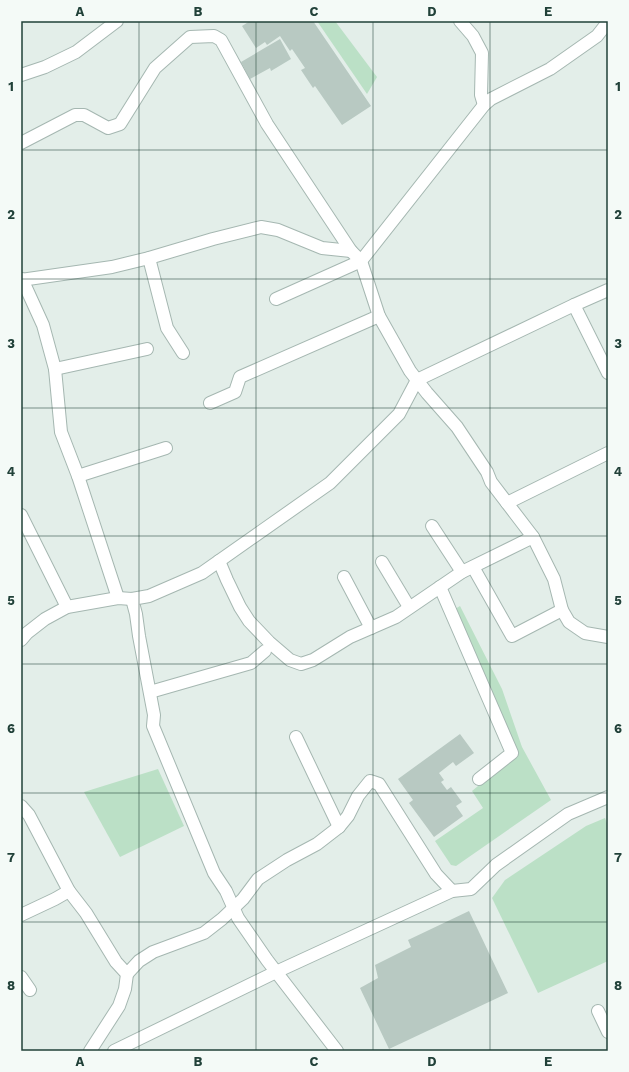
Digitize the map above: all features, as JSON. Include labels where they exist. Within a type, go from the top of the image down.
[{"type":"street","points":[[21,75],[45,67],[76,52],[117,21]]},
{"type":"street","points":[[460,21],[473,36],[482,53],[481,95],[484,104]]},
{"type":"street","points":[[276,299],[361,261],[484,104],[550,69],[597,36],[608,22]]},
{"type":"street","points":[[21,142],[75,116],[84,115],[108,128],[120,124],[155,68],[190,37],[214,36],[221,40],[267,124],[351,251],[361,261],[379,316],[410,371],[457,427],[487,472],[491,482],[533,537],[554,579],[562,610],[569,622],[585,633],[608,637]]},
{"type":"street","points":[[118,598],[78,476],[61,432],[55,369],[42,325],[22,280],[112,267],[261,227],[278,230],[322,248],[351,251]]},
{"type":"street","points":[[149,258],[167,328],[183,354]]},
{"type":"street","points":[[21,640],[27,633],[45,619],[67,607],[118,598],[132,599],[149,596],[202,573],[330,483],[399,414],[417,380],[608,290]]},
{"type":"street","points":[[574,305],[608,373]]},
{"type":"street","points":[[210,403],[235,392],[240,378],[379,316]]},
{"type":"street","points":[[55,369],[147,349]]},
{"type":"street","points":[[78,476],[166,448]]},
{"type":"street","points":[[507,503],[608,453]]},
{"type":"street","points":[[21,515],[67,607]]},
{"type":"street","points":[[432,526],[467,570],[512,636],[562,610]]},
{"type":"street","points":[[219,561],[225,576],[249,621],[269,642],[290,660],[301,664],[313,660],[350,637],[396,617],[467,570],[533,537]]},
{"type":"street","points":[[382,562],[410,608]]},
{"type":"street","points":[[344,577],[371,628]]},
{"type":"street","points":[[440,587],[512,753],[479,779]]},
{"type":"street","points":[[132,599],[154,715],[154,726],[214,873],[226,891],[238,918],[267,960],[337,1051]]},
{"type":"street","points":[[150,692],[251,663],[265,651]]},
{"type":"street","points":[[296,737],[339,827]]},
{"type":"street","points":[[90,1051],[119,1006],[126,989],[127,974],[139,961],[153,952],[204,933],[222,919],[243,899],[258,879],[287,860],[317,844],[339,827],[348,816],[358,796],[370,781],[378,784],[436,874],[452,891]]},
{"type":"street","points":[[114,1051],[276,972],[452,891],[471,889],[496,865],[568,814],[608,797]]},
{"type":"street","points":[[21,806],[29,815],[69,891],[86,913],[116,962],[127,974]]},
{"type":"street","points":[[21,915],[69,891]]},
{"type":"street","points":[[21,977],[30,990]]},
{"type":"street","points":[[598,1011],[608,1032]]},
{"type":"green space","points":[[317,21],[335,21],[377,77],[367,94]]},
{"type":"green space","points":[[460,606],[502,689],[522,747],[551,800],[456,866],[451,865],[435,841],[483,808],[472,791],[518,753],[455,609]]},
{"type":"green space","points":[[158,769],[184,826],[120,857],[84,792]]},
{"type":"green space","points":[[605,818],[608,826],[608,961],[538,993],[492,898],[505,880],[586,826]]},
{"type":"building","points":[[250,21],[313,21],[371,106],[342,125],[315,86],[313,88],[301,70],[305,68],[292,49],[290,51],[280,36],[267,45],[265,42],[256,48],[242,26]]},
{"type":"building","points":[[280,39],[291,59],[271,71],[270,68],[250,79],[241,62]]},
{"type":"building","points":[[460,734],[474,753],[456,766],[453,762],[439,773],[444,780],[441,782],[447,790],[451,787],[462,802],[456,806],[463,816],[434,837],[409,803],[413,800],[398,779]]},
{"type":"building","points":[[469,911],[508,993],[389,1049],[360,988],[378,978],[375,965],[411,947],[408,940]]}]
